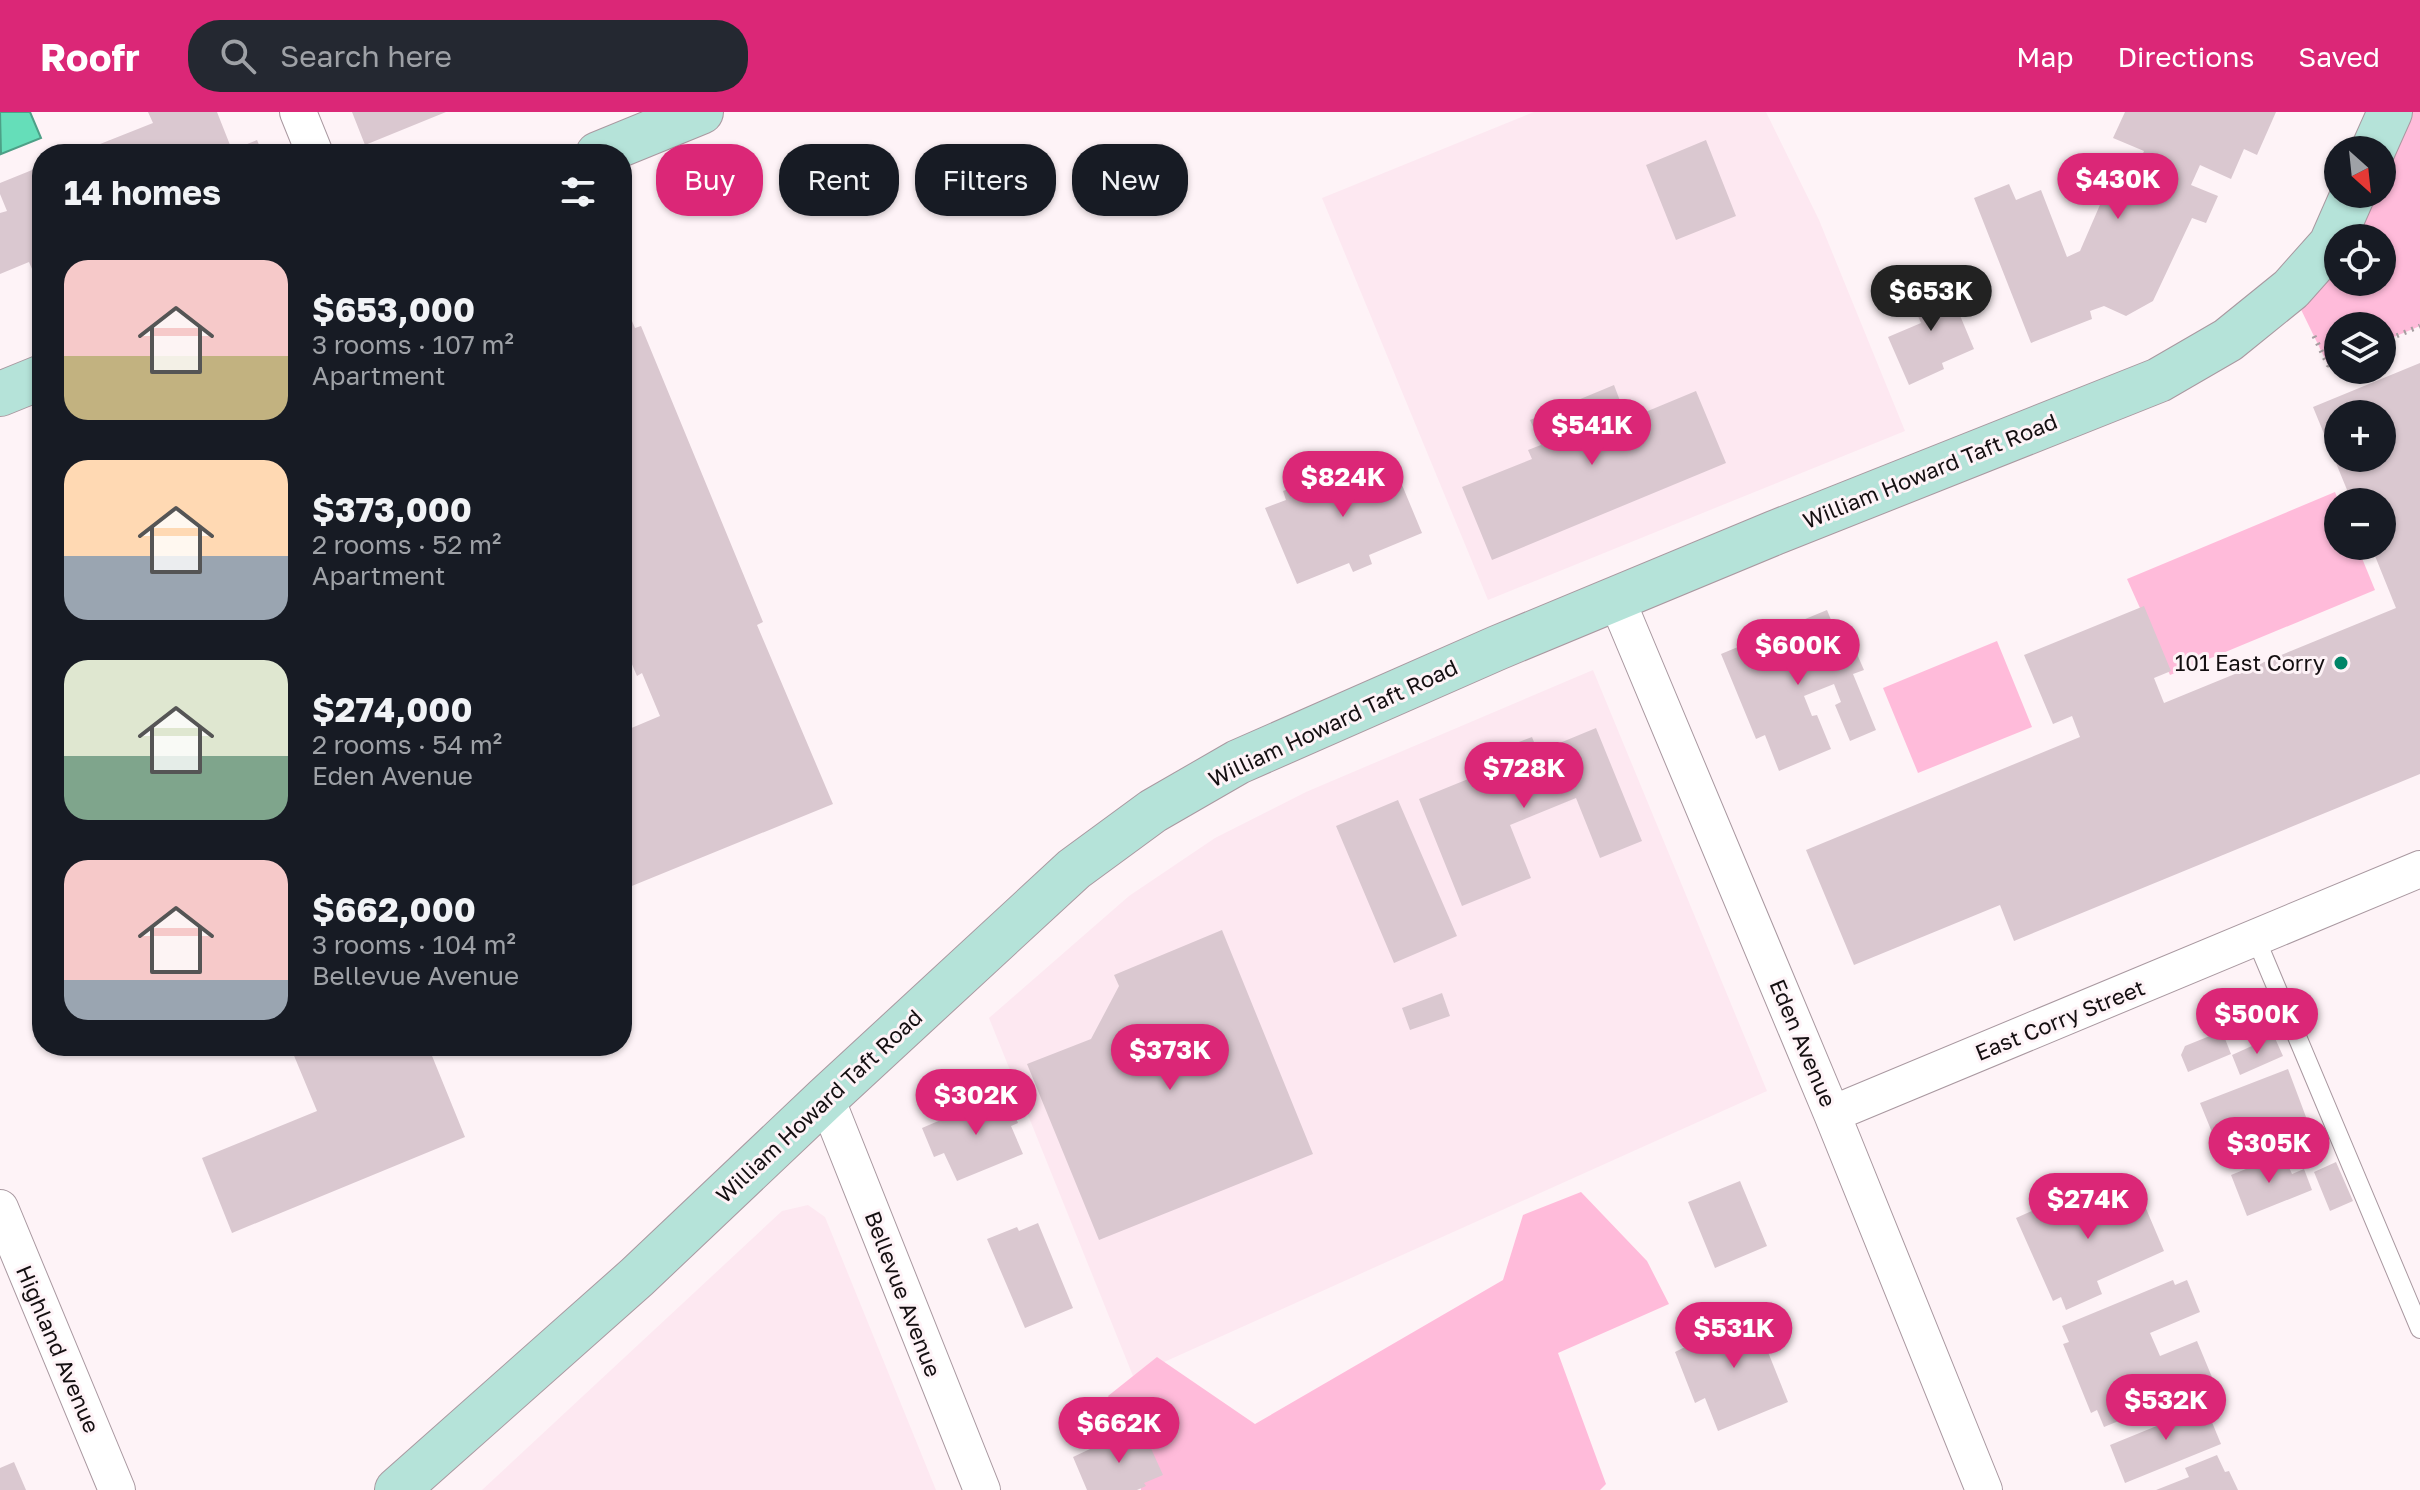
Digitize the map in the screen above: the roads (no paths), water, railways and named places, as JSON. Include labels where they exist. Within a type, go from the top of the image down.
[{"type":"main road","points":[[623,144],[701,112]]},
{"type":"main road","points":[[2379,136],[2390,112]]},
{"type":"main road","name":"William Howard Taft Road","points":[[397,1490],[637,1277],[1074,869],[1153,811],[1238,762],[1616,598],[2159,380],[2228,340],[2291,289],[2331,244],[2347,208]]},
{"type":"main road","points":[[0,394],[32,381]]},
{"type":"street","points":[[298,112],[311,144]]},
{"type":"street","name":"Eden Avenue","points":[[1616,598],[1832,1114],[1984,1490]]},
{"type":"street","name":"East Corry Street","points":[[1832,1114],[2420,869]]},
{"type":"street","name":"Bellevue Avenue","points":[[826,1098],[982,1490]]},
{"type":"street","name":"Highland Avenue","points":[[0,1208],[117,1490]]},
{"type":"lane","points":[[2256,939],[2420,1329]]},
{"type":"place","name":"101 East Corry","points":[[2341,663]]}]
